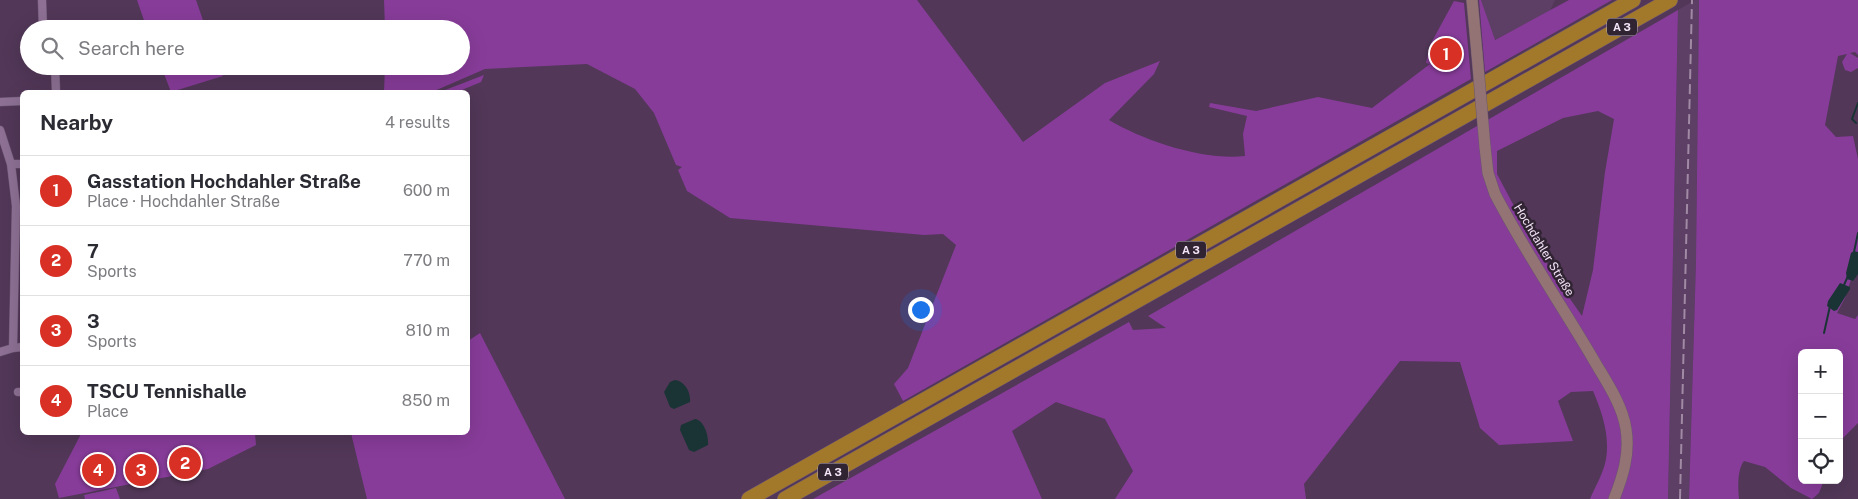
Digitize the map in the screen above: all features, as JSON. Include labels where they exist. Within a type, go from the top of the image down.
[{"type":"highway","name":"A 3","points":[[749,499],[1633,0]]},
{"type":"highway","name":"A 3","points":[[785,499],[1670,0]]},
{"type":"main road","name":"Hochdahler Straße","points":[[1472,0],[1487,170],[1495,194],[1587,348],[1622,412],[1626,427],[1627,455],[1614,499]]},
{"type":"street","points":[[42,0],[43,20]]},
{"type":"street","points":[[55,75],[56,90]]},
{"type":"street","points":[[0,102],[20,101]]},
{"type":"street","points":[[0,130],[11,164],[16,206],[18,278],[13,348]]},
{"type":"street","points":[[11,164],[20,164]]},
{"type":"street","points":[[0,352],[20,347]]},
{"type":"shaded area","points":[[137,0],[196,0],[203,20],[144,20]]},
{"type":"shaded area","points":[[384,0],[917,0],[1023,142],[1105,83],[1160,61],[1154,74],[1109,120],[1139,135],[1175,148],[1229,157],[1245,156],[1243,134],[1247,116],[1209,107],[1210,103],[1256,111],[1318,97],[1372,108],[1430,64],[1426,63],[1430,45],[1454,1],[1464,3],[1471,79],[903,401],[894,384],[908,368],[956,245],[943,234],[924,235],[730,218],[687,191],[678,170],[682,167],[676,165],[654,113],[635,89],[587,64],[485,69],[437,90],[384,90],[385,75],[470,75],[470,20],[385,20]]},
{"type":"shaded area","points":[[1479,0],[1481,0],[1495,40],[1569,0],[1612,0],[1485,72]]},
{"type":"shaded area","points":[[1481,0],[1555,0],[1550,11],[1494,40]]},
{"type":"shaded area","points":[[1695,0],[1699,0],[1696,261],[1689,499],[1668,499],[1678,10]]},
{"type":"shaded area","points":[[1699,0],[1858,0],[1858,55],[1855,52],[1850,53],[1858,58],[1858,68],[1851,72],[1845,70],[1842,62],[1847,54],[1838,56],[1825,125],[1836,137],[1853,136],[1858,159],[1858,258],[1845,298],[1837,313],[1855,319],[1858,315],[1858,423],[1843,438],[1843,349],[1798,349],[1798,484],[1822,484],[1819,493],[1812,499],[1791,488],[1765,467],[1744,461],[1739,474],[1739,499],[1689,499],[1696,261]]},
{"type":"shaded area","points":[[1678,10],[1668,499],[1590,499],[1603,469],[1607,450],[1604,424],[1593,391],[1571,392],[1558,401],[1573,441],[1499,445],[1480,428],[1460,362],[1400,361],[1304,484],[1306,499],[1115,499],[1133,471],[1105,419],[1056,402],[1012,431],[1042,499],[813,499],[1129,322],[1133,330],[1166,328],[1148,316]],"holes":[[[1598,111],[1614,119],[1605,172],[1593,270],[1582,316],[1559,283],[1523,223],[1497,174],[1497,151],[1563,118]]]},
{"type":"shaded area","points":[[164,75],[223,76],[178,90],[170,90]]},
{"type":"shaded area","points":[[484,75],[481,82],[462,90],[445,90]]},
{"type":"shaded area","points":[[1854,251],[1858,252],[1858,274],[1853,281],[1847,279],[1846,273],[1851,253]]},
{"type":"shaded area","points":[[1840,283],[1850,287],[1850,289],[1837,310],[1834,311],[1827,306],[1828,301]]},
{"type":"shaded area","points":[[480,333],[565,499],[367,499],[351,435],[470,435],[470,340]]},
{"type":"shaded area","points":[[675,380],[687,388],[690,402],[674,409],[670,407],[664,392],[670,382]]},
{"type":"shaded area","points":[[695,419],[701,422],[705,429],[708,445],[694,452],[689,450],[680,430],[681,425]]},
{"type":"shaded area","points":[[80,435],[255,435],[256,445],[208,469],[59,498],[55,484]]},
{"type":"shaded area","points":[[116,488],[120,499],[85,499],[84,495]]},
{"type":"waterway","points":[[1856,123],[1852,119],[1858,103]]},
{"type":"waterway","points":[[1854,252],[1858,233]]},
{"type":"waterway","points":[[1844,285],[1848,276]]},
{"type":"waterway","points":[[1824,333],[1830,306]]},
{"type":"railway","points":[[1680,499],[1692,0]]},
{"type":"place","name":"Gasstation Hochdahler Straße","points":[[1446,54]]},
{"type":"place","name":"7","points":[[185,463]]},
{"type":"place","name":"TSCU Tennishalle","points":[[98,470]]},
{"type":"place","name":"3","points":[[141,470]]}]
